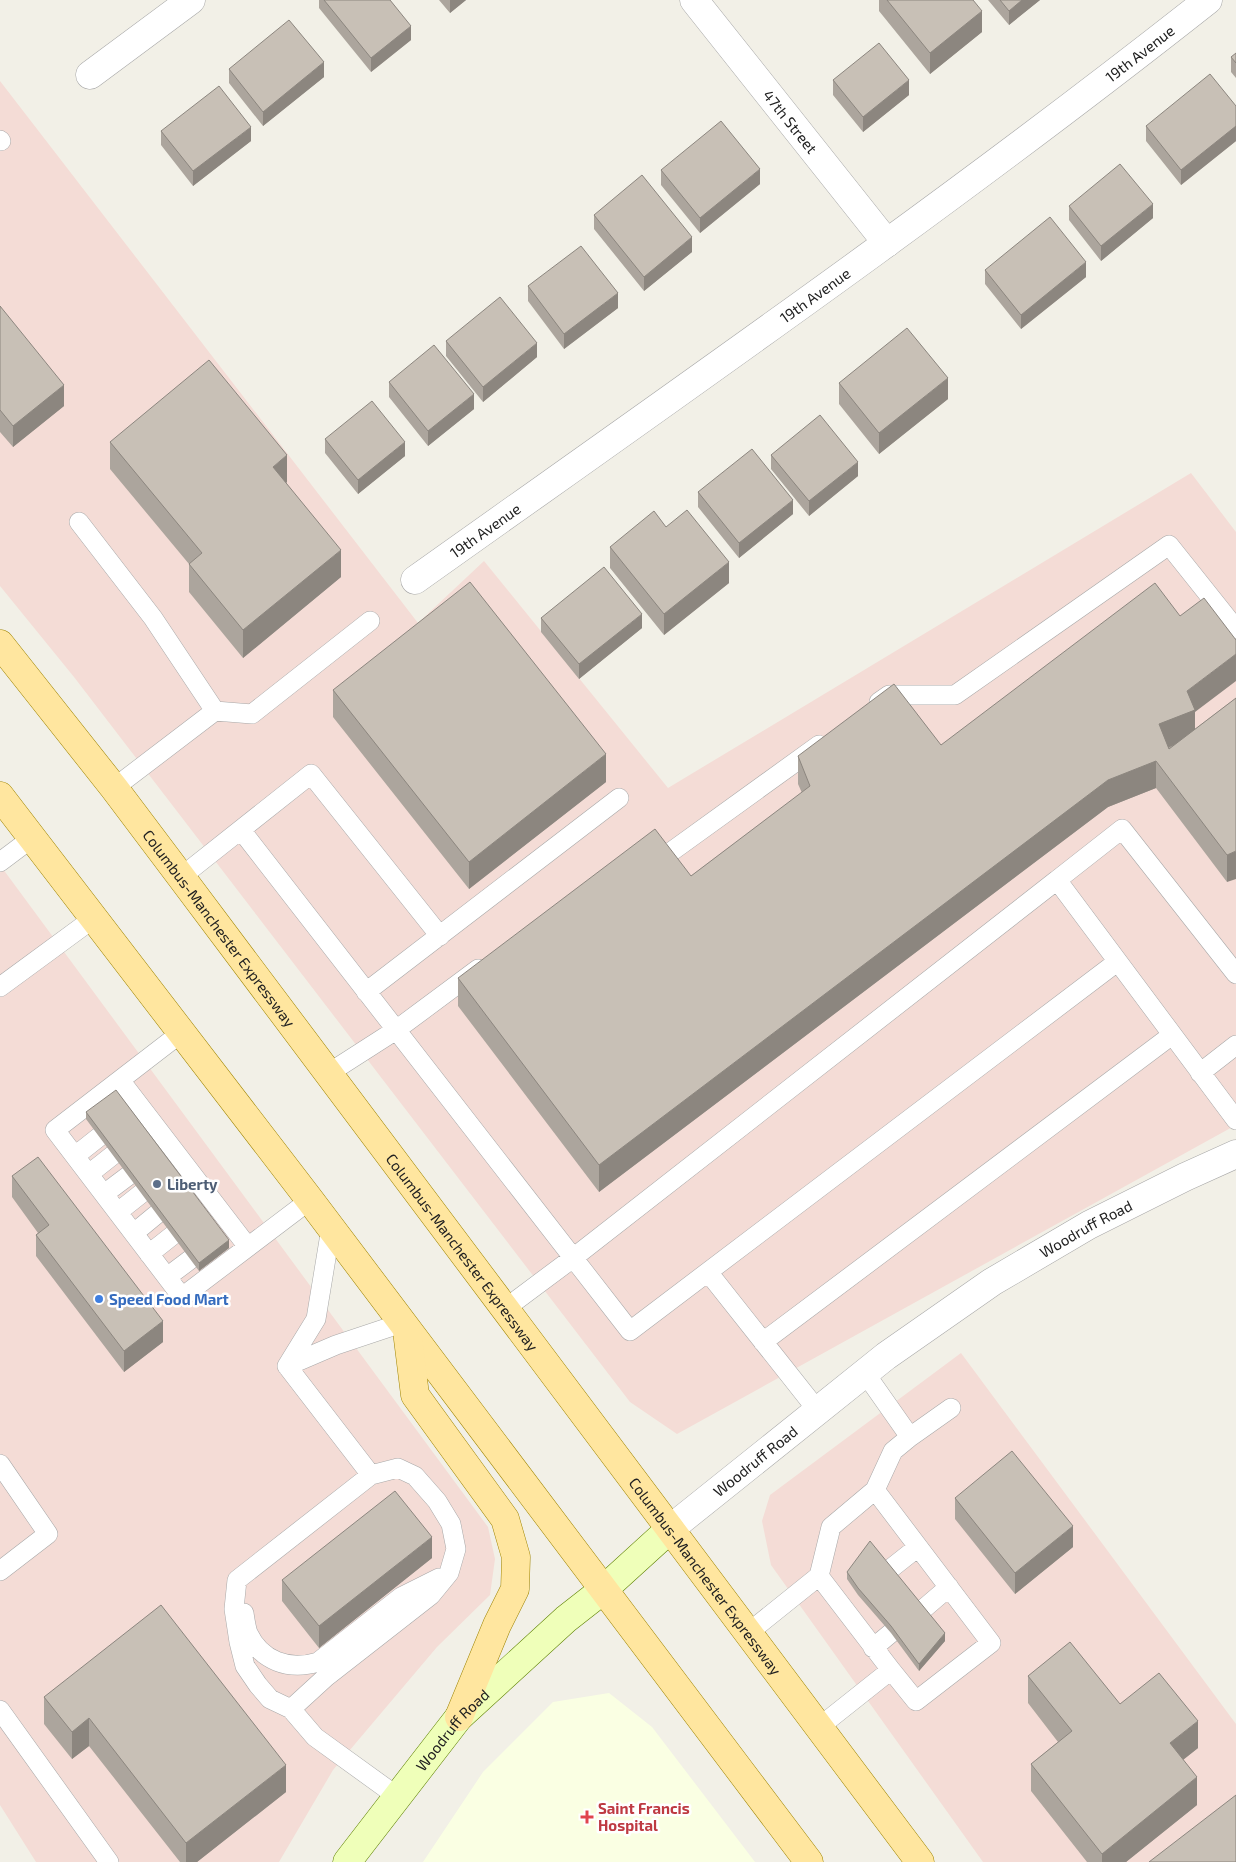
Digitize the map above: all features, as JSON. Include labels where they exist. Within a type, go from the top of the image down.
[{"type":"main road","name":"Columbus-Manchester Expressway","points":[[0,644],[182,877],[920,1862]]},
{"type":"main road","points":[[0,796],[310,1200],[809,1862]]},
{"type":"main road","points":[[404,1326],[414,1394],[505,1519],[516,1556],[515,1589],[497,1624],[460,1717]]},
{"type":"street","points":[[90,75],[191,0]]},
{"type":"street","name":"47th Street","points":[[694,0],[888,243]]},
{"type":"street","name":"19th Avenue","points":[[415,580],[888,243],[1144,51],[1208,0]]},
{"type":"street","name":"Woodruff Road","points":[[348,1862],[460,1717],[566,1619],[603,1590],[670,1529],[886,1356],[992,1282],[1089,1224],[1236,1154]]},
{"type":"lane","points":[[78,522],[153,618],[215,711]]},
{"type":"lane","points":[[865,712],[889,695],[955,695],[1169,545],[1236,629]]},
{"type":"lane","points":[[114,788],[215,711],[252,714],[370,621]]},
{"type":"lane","points":[[634,852],[642,846],[668,854],[834,734]]},
{"type":"lane","points":[[182,877],[311,774],[440,936]]},
{"type":"lane","points":[[366,992],[619,798]]},
{"type":"lane","points":[[506,1308],[573,1258],[1122,829],[1236,974]]},
{"type":"lane","points":[[241,830],[630,1331],[1117,962]]},
{"type":"lane","points":[[0,862],[32,838]]},
{"type":"lane","points":[[1057,880],[1236,1120]]},
{"type":"lane","points":[[0,986],[94,918]]},
{"type":"lane","points":[[329,1073],[396,1030],[491,959]]},
{"type":"lane","points":[[181,1033],[55,1130],[182,1297],[310,1200]]},
{"type":"lane","points":[[763,1342],[1172,1035]]},
{"type":"lane","points":[[1200,1073],[1236,1045]]},
{"type":"lane","points":[[120,1080],[134,1110],[208,1208],[226,1231],[248,1247]]},
{"type":"lane","points":[[75,1156],[99,1137]]},
{"type":"lane","points":[[89,1174],[113,1155]]},
{"type":"lane","points":[[104,1194],[128,1176]]},
{"type":"lane","points":[[118,1212],[142,1193]]},
{"type":"lane","points":[[134,1233],[157,1214]]},
{"type":"lane","points":[[287,1366],[316,1319],[331,1228]]},
{"type":"lane","points":[[149,1254],[173,1235]]},
{"type":"lane","points":[[167,1277],[190,1259]]},
{"type":"lane","points":[[708,1272],[818,1411]]},
{"type":"lane","points":[[287,1366],[336,1345],[404,1326]]},
{"type":"lane","points":[[287,1366],[371,1475]]},
{"type":"lane","points":[[865,1373],[910,1437]]},
{"type":"lane","points":[[748,1633],[819,1576],[832,1527],[875,1490],[894,1450],[951,1408]]},
{"type":"lane","points":[[0,1464],[48,1534],[0,1571]]},
{"type":"lane","points":[[291,1709],[326,1677],[430,1595],[449,1573],[456,1549],[451,1524],[437,1501],[415,1476],[398,1468],[371,1475],[237,1580],[234,1609],[245,1666],[270,1699],[291,1709],[316,1737],[398,1797]]},
{"type":"lane","points":[[819,1576],[916,1701],[990,1643],[875,1490]]},
{"type":"lane","points":[[889,1570],[918,1546]]},
{"type":"lane","points":[[237,1580],[248,1631],[255,1644],[270,1658],[287,1666],[304,1667],[318,1662],[401,1597],[449,1573]]},
{"type":"lane","points":[[921,1611],[949,1587]]},
{"type":"lane","points":[[843,1607],[858,1595]]},
{"type":"lane","points":[[873,1648],[891,1633]]},
{"type":"lane","points":[[818,1728],[891,1670]]},
{"type":"lane","points":[[0,1710],[109,1862]]},
{"type":"shaded area","points":[[0,81],[418,623],[484,561],[668,788],[1191,473],[1236,532],[1236,1125],[677,1434],[630,1402],[74,677],[0,586]]},
{"type":"shaded area","points":[[0,865],[488,1527],[495,1559],[490,1595],[437,1647],[333,1770],[279,1862],[36,1862],[0,1805]]},
{"type":"shaded area","points":[[961,1353],[1236,1724],[1236,1862],[983,1862],[771,1565],[762,1521],[770,1495]]},
{"type":"shaded area","name":"Saint Francis Hospital","points":[[609,1693],[652,1727],[755,1862],[423,1862],[483,1772],[553,1702]]},
{"type":"building","points":[[324,0],[390,0],[411,26],[371,58]]},
{"type":"building","points":[[887,0],[973,0],[982,11],[930,53]]},
{"type":"building","points":[[1000,0],[1022,0],[1009,11]]},
{"type":"building","points":[[289,20],[324,62],[263,112],[229,69]]},
{"type":"building","points":[[879,43],[909,80],[863,117],[833,80]]},
{"type":"building","points":[[1236,53],[1236,63],[1231,57]]},
{"type":"building","points":[[1210,74],[1236,106],[1236,126],[1181,170],[1146,126]]},
{"type":"building","points":[[219,86],[251,127],[193,171],[161,131]]},
{"type":"building","points":[[721,121],[760,169],[700,218],[661,170]]},
{"type":"building","points":[[1120,164],[1153,204],[1101,246],[1069,206]]},
{"type":"building","points":[[642,175],[692,237],[644,277],[594,215]]},
{"type":"building","points":[[1050,217],[1086,262],[1021,315],[985,270]]},
{"type":"building","points":[[581,246],[618,293],[564,334],[528,286]]},
{"type":"building","points":[[500,297],[537,343],[483,387],[446,341]]},
{"type":"building","points":[[0,306],[64,385],[13,426],[0,410]]},
{"type":"building","points":[[907,328],[948,378],[879,433],[839,383]]},
{"type":"building","points":[[434,345],[474,394],[428,431],[389,382]]},
{"type":"building","points":[[209,360],[287,455],[273,467],[341,550],[243,630],[189,564],[202,553],[110,442]]},
{"type":"building","points":[[372,401],[405,442],[358,480],[325,439]]},
{"type":"building","points":[[820,415],[858,462],[809,501],[771,455]]},
{"type":"building","points":[[752,449],[793,500],[739,543],[698,492]]},
{"type":"building","points":[[687,510],[729,562],[664,614],[610,547],[654,511],[666,527]]},
{"type":"building","points":[[604,567],[642,614],[579,664],[541,618]]},
{"type":"building","points":[[470,582],[606,754],[469,862],[333,690]]},
{"type":"building","points":[[1155,583],[1180,616],[1204,598],[1236,640],[1236,654],[1187,691],[1195,710],[1159,724],[1169,749],[1236,698],[1236,851],[1227,855],[1156,761],[1108,780],[599,1165],[458,978],[655,829],[691,876],[810,786],[798,756],[894,684],[941,745]]},
{"type":"building","name":"Liberty","points":[[116,1090],[229,1240],[199,1263],[86,1112]]},
{"type":"building","name":"Speed Food Mart","points":[[38,1157],[163,1321],[124,1351],[36,1235],[49,1225],[12,1176]]},
{"type":"building","points":[[1012,1451],[1073,1526],[1015,1573],[955,1498]]},
{"type":"building","points":[[395,1491],[432,1537],[319,1626],[282,1580]]},
{"type":"building","points":[[870,1541],[945,1633],[919,1664],[847,1572]]},
{"type":"building","points":[[161,1605],[286,1765],[186,1843],[89,1718],[72,1732],[44,1697]]},
{"type":"building","points":[[1070,1642],[1120,1704],[1159,1673],[1198,1721],[1170,1743],[1197,1777],[1102,1854],[1031,1764],[1072,1731],[1028,1676]]},
{"type":"building","points":[[1236,1795],[1236,1862],[1149,1862]]},
{"type":"place","name":"Liberty","points":[[157,1184]]},
{"type":"place","name":"Speed Food Mart","points":[[99,1299]]},
{"type":"place","name":"Saint Francis Hospital","points":[[587,1817]]}]
